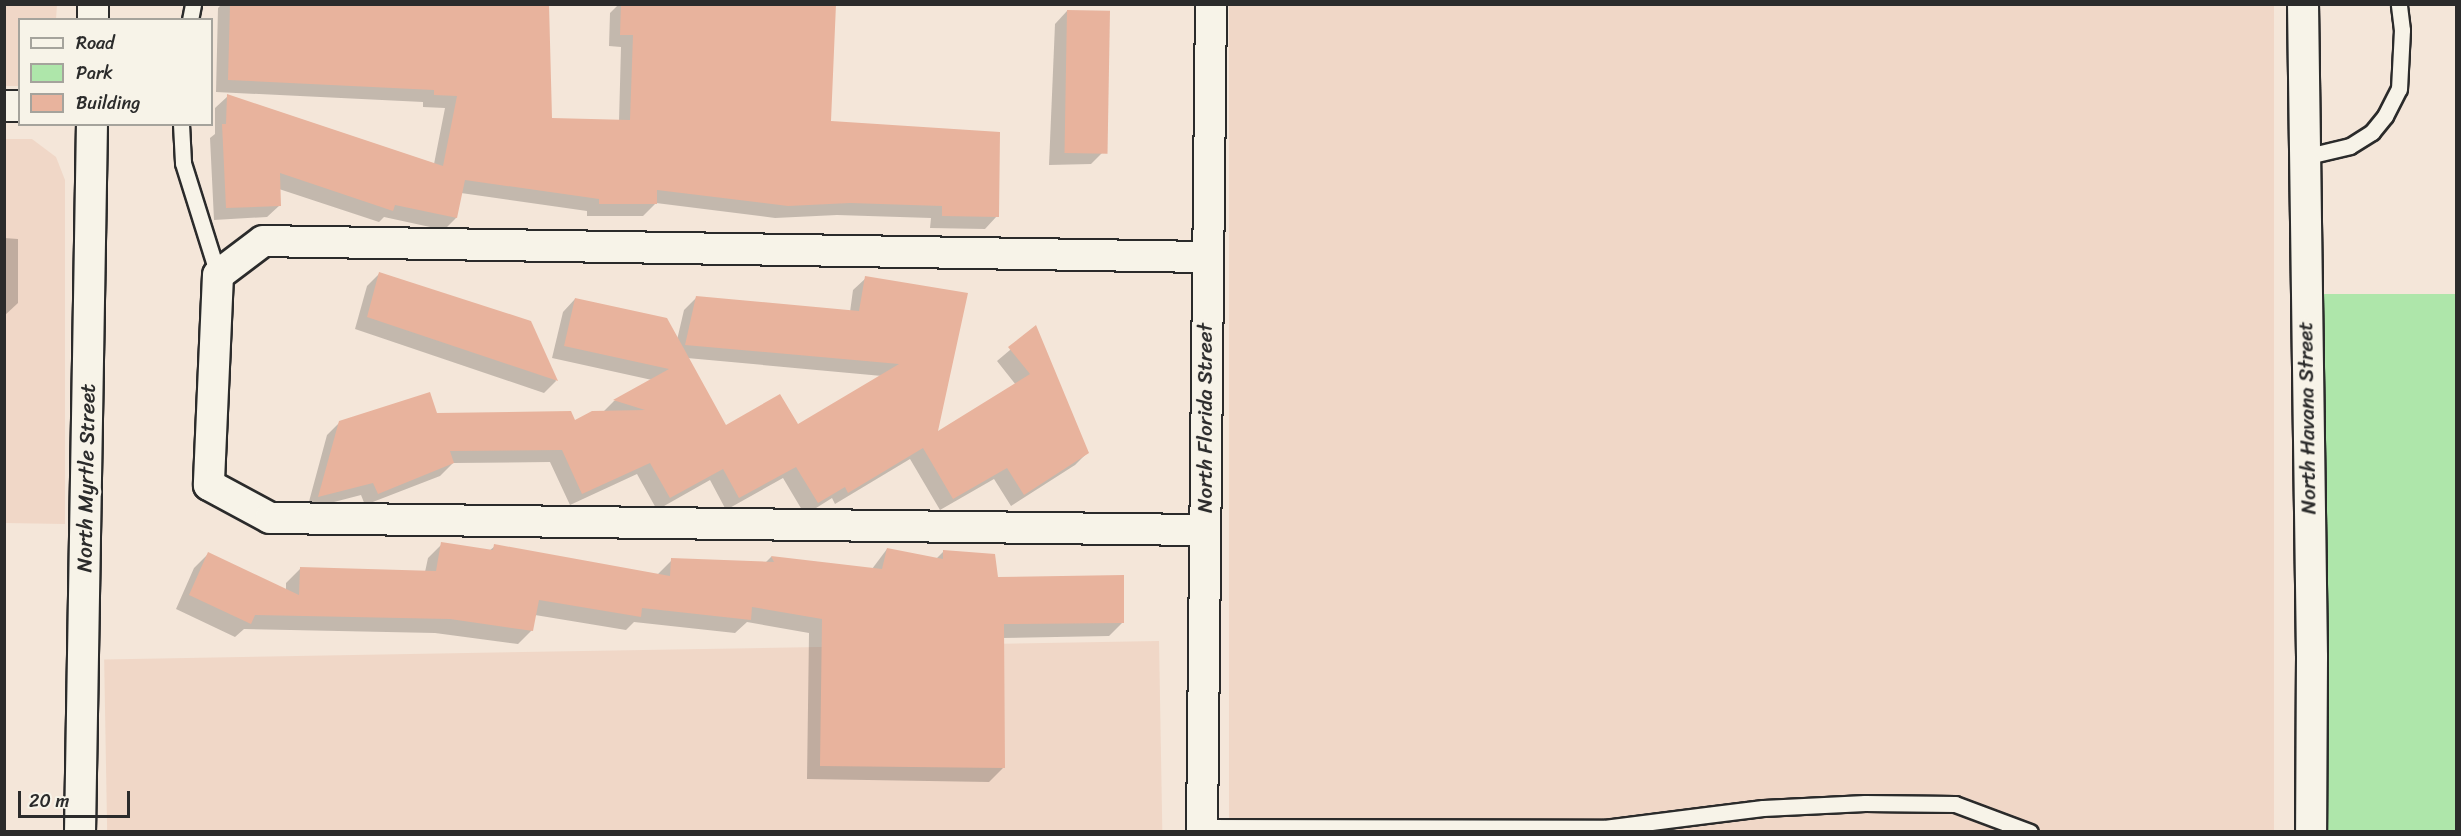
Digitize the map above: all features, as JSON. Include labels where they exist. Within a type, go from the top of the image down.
[{"type":"street","name":"North Florida Street","points":[[1202,829],[1205,257],[1210,4]]},
{"type":"street","name":"North Havana Street","points":[[2303,4],[2312,668],[2311,831]]},
{"type":"street","name":"North Myrtle Street","points":[[80,831],[92,126]]},
{"type":"street","points":[[1205,257],[262,242],[218,275],[209,484],[270,518],[1205,530]]},
{"type":"lane","points":[[2304,157],[2350,146],[2372,132],[2385,116],[2398,89],[2402,30],[2399,4]]},
{"type":"lane","points":[[181,126],[183,162],[218,275]]},
{"type":"lane","points":[[1202,829],[1607,830],[1762,808],[1954,804],[2030,831]]},
{"type":"shaded area","points":[[5,4],[57,5],[56,18],[18,18],[18,86],[5,86]]},
{"type":"shaded area","points":[[1229,5],[2274,5],[2274,832],[1229,832]]},
{"type":"shaded area","points":[[5,139],[32,139],[56,157],[65,180],[65,524],[5,523]]},
{"type":"shaded area","points":[[1159,641],[1162,831],[107,832],[104,659]]},
{"type":"green space","points":[[2324,294],[2456,294],[2456,831],[2324,831]]},
{"type":"building","points":[[230,4],[549,4],[552,118],[630,120],[633,35],[620,35],[621,4],[836,4],[831,121],[1000,132],[999,217],[942,216],[942,206],[850,203],[788,206],[657,190],[657,204],[599,204],[599,199],[465,180],[457,218],[395,205],[393,211],[280,173],[281,206],[226,208],[222,124],[226,124],[227,94],[443,166],[457,96],[434,95],[434,90],[228,80]]},
{"type":"building","points":[[1067,10],[1110,11],[1107,154],[1065,153]]},
{"type":"building","points":[[379,272],[531,321],[558,381],[367,317]]},
{"type":"building","points":[[865,276],[968,293],[938,431],[1030,374],[1008,347],[1036,325],[1089,453],[1024,495],[1007,468],[953,499],[923,448],[848,493],[845,487],[818,503],[796,467],[739,498],[723,469],[670,498],[650,463],[582,494],[562,450],[450,451],[454,463],[378,494],[373,483],[318,497],[339,421],[430,392],[437,413],[571,411],[575,420],[592,411],[645,410],[613,400],[669,369],[564,346],[575,298],[667,318],[726,425],[780,394],[798,424],[899,364],[685,345],[696,296],[859,311]]},
{"type":"building","points":[[441,542],[493,550],[494,544],[670,576],[671,558],[774,562],[771,556],[882,569],[887,548],[943,559],[943,550],[995,554],[998,577],[1124,575],[1124,623],[1004,624],[1005,768],[820,766],[822,619],[752,607],[751,620],[642,608],[641,617],[539,600],[533,631],[450,619],[255,615],[251,624],[189,595],[208,552],[299,595],[300,567],[436,571]]}]
